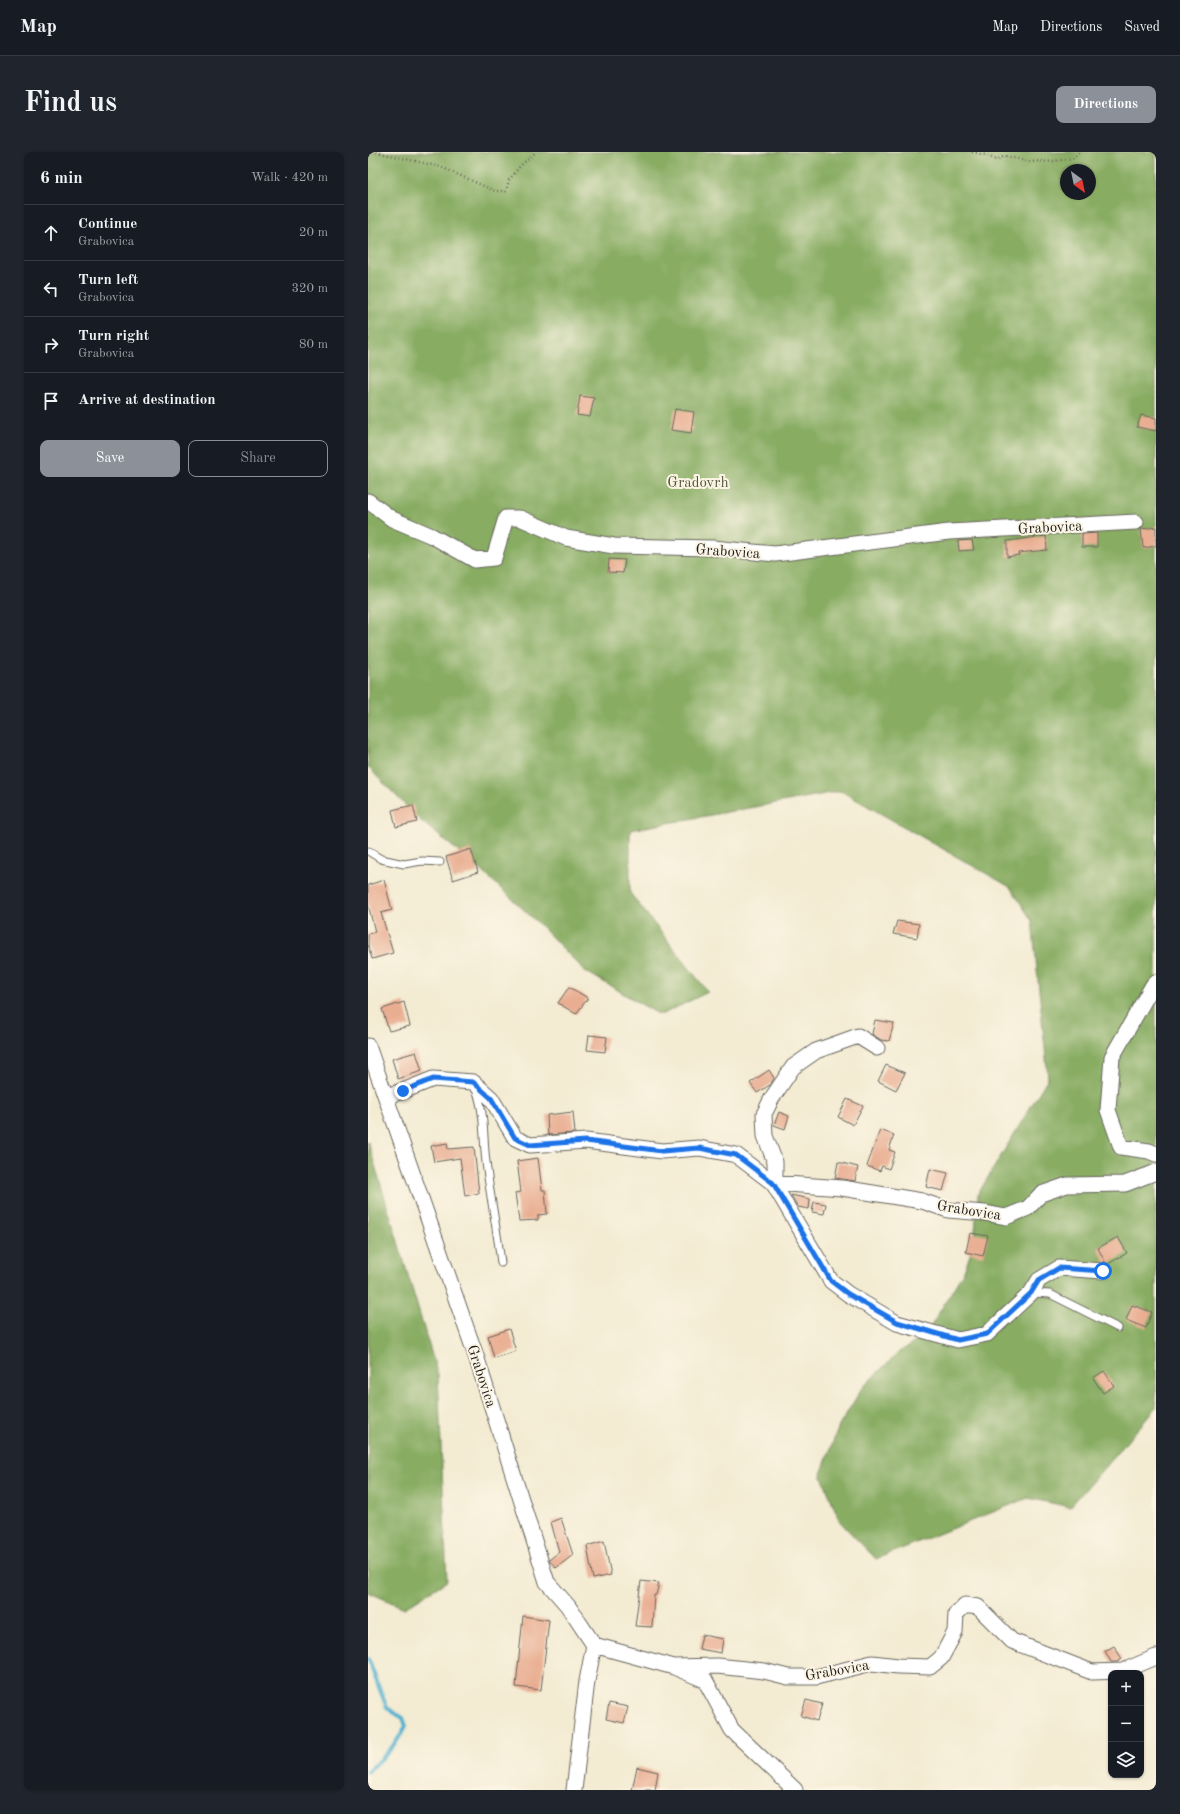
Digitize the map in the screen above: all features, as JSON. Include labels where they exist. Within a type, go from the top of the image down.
[{"type":"street","name":"Grabovica","points":[[368,501],[392,519],[432,536],[475,560],[494,558],[506,518],[520,518],[566,538],[614,546],[713,548],[775,554],[948,532],[1136,522]]},
{"type":"street","points":[[1156,982],[1153,984],[1112,1057],[1108,1110],[1121,1147],[1149,1151],[1156,1154]]},
{"type":"street","points":[[773,1183],[775,1177],[775,1162],[765,1136],[764,1114],[772,1098],[793,1067],[816,1051],[858,1036],[877,1048]]},
{"type":"street","name":"Grabovica","points":[[368,1046],[476,1356],[547,1582],[568,1606],[594,1645],[674,1667],[705,1680],[732,1730],[795,1790]]},
{"type":"street","points":[[386,1096],[433,1079],[473,1082],[491,1098],[515,1138],[530,1145],[586,1141],[662,1151],[699,1148],[736,1155],[773,1183],[831,1281],[848,1294],[897,1322],[958,1340],[987,1334],[1031,1293],[1039,1280],[1059,1268],[1103,1271]]},
{"type":"street","name":"Grabovica","points":[[773,1183],[842,1188],[922,1201],[948,1210],[985,1212],[1006,1217],[1028,1208],[1041,1194],[1067,1185],[1125,1184],[1156,1172]]},
{"type":"street","name":"Grabovica","points":[[674,1667],[717,1666],[764,1671],[788,1677],[809,1677],[837,1673],[872,1663],[898,1666],[930,1667],[941,1658],[955,1632],[956,1614],[965,1605],[978,1607],[1012,1641],[1092,1672],[1123,1671],[1156,1657]]},
{"type":"street","points":[[574,1790],[587,1681],[594,1645]]},
{"type":"lane","points":[[368,851],[381,859],[404,864],[422,861],[440,862]]},
{"type":"lane","points":[[473,1082],[481,1103],[486,1162],[492,1206],[497,1226],[501,1263]]},
{"type":"lane","points":[[1031,1293],[1050,1294],[1118,1328]]},
{"type":"path","points":[[376,152],[441,167],[495,191],[502,192],[506,191],[509,180],[521,164],[536,152]]},
{"type":"path","points":[[972,152],[986,155],[996,160],[1005,156],[1031,162],[1047,162],[1074,158],[1079,152]]},
{"type":"green space","name":"Gradovrh","points":[[368,152],[1156,152],[1156,1408],[1070,1507],[1028,1498],[876,1559],[840,1522],[821,1474],[839,1426],[862,1388],[899,1352],[925,1336],[964,1271],[974,1244],[978,1194],[1048,1078],[1032,921],[1010,887],[841,791],[630,830],[630,893],[708,992],[663,1014],[658,1014],[585,971],[539,924],[481,870],[421,821],[368,767]]},
{"type":"green space","points":[[368,1142],[438,1375],[447,1581],[404,1608],[368,1592]]},
{"type":"building","points":[[580,396],[594,398],[590,417],[577,415]]},
{"type":"building","points":[[675,409],[694,412],[691,433],[671,430]]},
{"type":"building","points":[[1141,415],[1156,418],[1156,431],[1137,427]]},
{"type":"building","points":[[1156,527],[1156,546],[1143,548],[1141,529]]},
{"type":"building","points":[[1097,533],[1097,547],[1082,547],[1082,534]]},
{"type":"building","points":[[1046,536],[1047,550],[1018,553],[1019,555],[1007,557],[1007,541]]},
{"type":"building","points":[[972,540],[974,550],[959,551],[958,541]]},
{"type":"building","points":[[609,559],[625,560],[623,573],[608,572]]},
{"type":"building","points":[[413,805],[417,822],[396,827],[392,810]]},
{"type":"building","points":[[471,849],[478,872],[453,880],[446,857]]},
{"type":"building","points":[[384,880],[392,910],[381,913],[393,953],[372,959],[368,945],[368,934],[375,932],[368,904],[368,885]]},
{"type":"building","points":[[897,921],[919,924],[917,938],[893,934]]},
{"type":"building","points":[[569,987],[588,998],[576,1014],[558,1003]]},
{"type":"building","points":[[404,1002],[410,1026],[389,1031],[382,1009]]},
{"type":"building","points":[[875,1020],[894,1023],[889,1041],[881,1040],[872,1034]]},
{"type":"building","points":[[589,1035],[607,1037],[605,1052],[587,1050]]},
{"type":"building","points":[[416,1052],[422,1071],[398,1079],[392,1059]]},
{"type":"building","points":[[886,1065],[905,1073],[896,1090],[878,1081]]},
{"type":"building","points":[[769,1070],[774,1078],[770,1085],[757,1093],[750,1083]]},
{"type":"building","points":[[847,1099],[863,1106],[853,1125],[838,1117]]},
{"type":"building","points":[[573,1112],[575,1133],[548,1135],[547,1115]]},
{"type":"building","points":[[779,1112],[789,1116],[785,1129],[774,1125]]},
{"type":"building","points":[[880,1130],[894,1135],[889,1150],[895,1152],[889,1169],[882,1166],[880,1171],[867,1166]]},
{"type":"building","points":[[447,1143],[448,1149],[474,1147],[479,1193],[465,1196],[460,1158],[434,1162],[431,1146]]},
{"type":"building","points":[[538,1158],[542,1190],[545,1190],[547,1214],[538,1215],[538,1220],[519,1221],[515,1193],[521,1192],[517,1161]]},
{"type":"building","points":[[838,1162],[858,1167],[855,1181],[835,1178]]},
{"type":"building","points":[[930,1169],[948,1173],[943,1191],[926,1187]]},
{"type":"building","points":[[791,1195],[810,1199],[809,1209],[798,1207]]},
{"type":"building","points":[[814,1202],[826,1204],[824,1214],[812,1212]]},
{"type":"building","points":[[970,1233],[988,1236],[983,1256],[966,1252]]},
{"type":"building","points":[[1118,1237],[1127,1253],[1108,1264],[1105,1262],[1098,1248]]},
{"type":"building","points":[[1132,1305],[1152,1312],[1146,1328],[1126,1320]]},
{"type":"building","points":[[509,1329],[516,1351],[494,1358],[488,1336]]},
{"type":"building","points":[[1104,1371],[1114,1386],[1103,1393],[1093,1378]]},
{"type":"building","points":[[561,1518],[573,1555],[556,1568],[549,1560],[559,1552],[551,1522]]},
{"type":"building","points":[[604,1541],[611,1575],[593,1579],[587,1546]]},
{"type":"building","points":[[641,1581],[659,1583],[656,1595],[654,1595],[652,1627],[635,1626]]},
{"type":"building","points":[[523,1616],[549,1620],[541,1690],[516,1687]]},
{"type":"building","points":[[702,1635],[723,1639],[721,1653],[699,1649]]},
{"type":"building","points":[[1114,1646],[1122,1659],[1117,1662],[1111,1662],[1105,1651]]},
{"type":"building","points":[[806,1700],[822,1704],[817,1721],[801,1716]]},
{"type":"building","points":[[609,1703],[628,1707],[624,1723],[606,1719]]},
{"type":"building","points":[[637,1767],[658,1772],[655,1790],[632,1790]]},
{"type":"waterway","points":[[368,1659],[387,1708],[403,1718],[406,1726],[389,1750],[368,1771]]},
{"type":"route","points":[[403,1091],[433,1079],[473,1082],[491,1098],[515,1138],[530,1145],[586,1141],[662,1151],[699,1148],[736,1155],[773,1183],[820,1265],[831,1281],[848,1294],[897,1322],[958,1340],[987,1334],[1031,1293],[1039,1280],[1059,1268],[1103,1271]]}]
